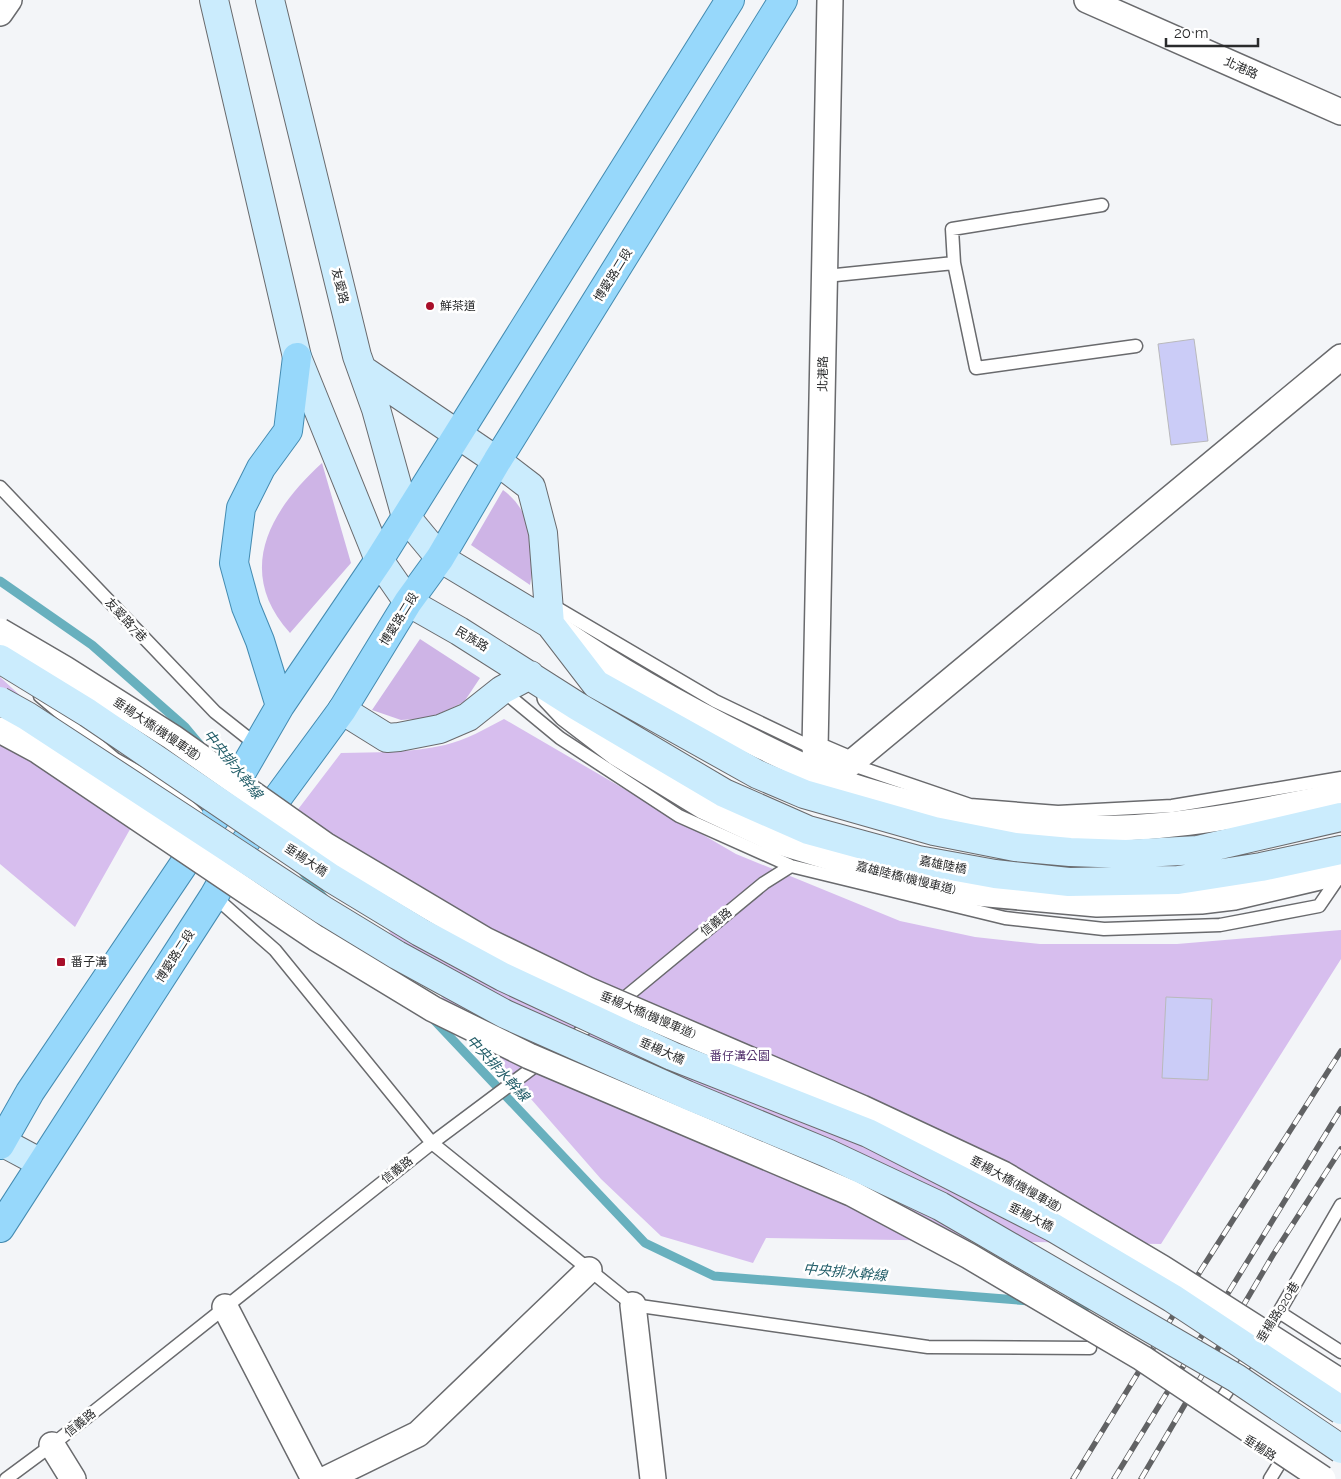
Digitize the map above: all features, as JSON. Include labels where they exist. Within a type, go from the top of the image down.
[{"type":"main road","points":[[214,0],[297,357],[379,560]]},
{"type":"main road","name":"友愛路","points":[[270,0],[357,356],[363,370],[406,517],[440,558]]},
{"type":"main road","points":[[42,1163],[1,1142],[30,1092],[213,820],[280,706],[379,560],[730,0]]},
{"type":"main road","name":"博愛路二段","points":[[0,1228],[214,896],[243,845],[342,710],[408,602],[440,558],[497,461],[783,0]]},
{"type":"main road","points":[[280,706],[260,641],[246,606],[234,563],[241,508],[261,468],[288,431],[297,357]]},
{"type":"main road","points":[[363,370],[497,461],[531,487],[543,533],[549,614]]},
{"type":"main road","points":[[440,558],[549,614],[601,673],[757,774],[804,794],[934,831],[1015,847],[1070,852],[1126,854],[1198,850],[1341,817]]},
{"type":"main road","name":"民族路","points":[[379,560],[408,602],[530,675],[572,710]]},
{"type":"main road","name":"垂楊大橋","points":[[0,659],[88,714],[331,878],[420,932],[503,977],[672,1056],[868,1133],[1054,1228],[1172,1298],[1341,1410]]},
{"type":"main road","points":[[342,710],[388,738],[399,737],[440,729],[468,717],[502,690],[530,675]]},
{"type":"main road","points":[[0,701],[27,716],[322,910],[422,968],[505,1014],[686,1094],[827,1153],[940,1206],[1236,1378],[1341,1449]]},
{"type":"main road","name":"嘉雄陸橋","points":[[572,710],[724,793],[808,830],[918,860],[995,874],[1069,882],[1168,880],[1261,867],[1341,850]]},
{"type":"street","points":[[0,13],[9,0]]},
{"type":"street","name":"北港路","points":[[815,749],[826,276],[830,0]]},
{"type":"street","name":"北港路","points":[[1087,0],[1341,112]]},
{"type":"street","points":[[815,749],[850,764],[1341,357]]},
{"type":"street","name":"垂楊大橋(機慢車道)","points":[[0,631],[66,668],[172,737],[325,846],[485,940],[588,990],[862,1108],[1003,1174],[1162,1268],[1341,1382]]},
{"type":"street","points":[[601,673],[713,721],[795,763],[863,790],[922,806],[984,818],[1066,827],[1121,828],[1155,826],[1269,810],[1341,795]]},
{"type":"street","name":"嘉雄陸橋(機慢車道)","points":[[572,710],[617,753],[705,807],[780,842],[872,870],[954,891],[1098,904],[1202,901],[1234,897],[1341,873]]},
{"type":"street","points":[[0,730],[37,750],[316,938],[433,1009],[529,1056],[851,1193],[969,1256],[1142,1358],[1322,1479]]},
{"type":"street","points":[[326,1479],[418,1434],[589,1270]]},
{"type":"street","points":[[633,1305],[653,1479]]},
{"type":"street","points":[[225,1307],[314,1479]]},
{"type":"street","points":[[52,1445],[73,1479]]},
{"type":"lane","points":[[1102,205],[952,229],[954,264],[976,368],[1136,346]]},
{"type":"lane","points":[[826,276],[954,264]]},
{"type":"lane","name":"友愛路7巷","points":[[0,487],[253,753]]},
{"type":"lane","points":[[549,614],[715,701],[815,749]]},
{"type":"lane","points":[[0,651],[44,700],[86,736],[115,759],[172,791],[213,820]]},
{"type":"lane","points":[[502,690],[560,738],[679,816],[791,866],[1004,918],[1104,929],[1220,924],[1319,906],[1341,873]]},
{"type":"lane","points":[[850,764],[970,804],[1058,812],[1172,806],[1341,778]]},
{"type":"lane","name":"信義路","points":[[6,1479],[52,1445],[432,1143],[580,1034],[764,883],[791,866]]},
{"type":"lane","points":[[214,896],[275,950],[432,1143],[633,1305],[928,1347],[1090,1348]]},
{"type":"lane","name":"垂楊路920巷","points":[[1210,1416],[1279,1312],[1341,1205]]},
{"type":"lane","points":[[1279,1312],[1341,1352]]},
{"type":"lane","name":"垂楊路","points":[[1210,1416],[1309,1479]]},
{"type":"lane","points":[[1270,1479],[1281,1461]]},
{"type":"green space","points":[[0,677],[142,808],[75,927],[0,864]]},
{"type":"green space","name":"番仔溝公園","points":[[504,719],[736,854],[900,921],[975,937],[1040,944],[1177,944],[1341,930],[1341,959],[1161,1244],[766,1238],[753,1263],[661,1236],[601,1179],[427,980],[296,812],[341,753],[406,751],[432,748],[468,737]]},
{"type":"shaded area","points":[[322,463],[351,563],[290,633],[273,610],[264,587],[262,565],[266,543],[274,522],[287,501]]},
{"type":"shaded area","points":[[503,490],[521,509],[527,520],[533,558],[530,585],[471,545]]},
{"type":"shaded area","points":[[420,639],[480,678],[464,702],[430,718],[401,720],[372,710]]},
{"type":"building","points":[[1194,339],[1208,441],[1171,445],[1158,344]]},
{"type":"building","points":[[1166,997],[1212,999],[1208,1080],[1162,1078]]},
{"type":"waterway","name":"中央排水幹線","points":[[0,581],[92,645],[185,727],[200,745]]},
{"type":"waterway","name":"中央排水幹線","points":[[302,871],[324,898]]},
{"type":"waterway","name":"中央排水幹線","points":[[433,1019],[645,1243],[714,1276],[1030,1301]]},
{"type":"waterway","name":"中央排水幹線","points":[[1063,1303],[1093,1306]]},
{"type":"railway","points":[[1073,1479],[1201,1270],[1341,1051]]},
{"type":"railway","points":[[1114,1479],[1341,1109]]},
{"type":"railway","points":[[1141,1479],[1273,1255],[1341,1149]]},
{"type":"place","name":"鮮茶道","points":[[430,306]]},
{"type":"place","name":"番子溝","points":[[61,962]]}]
